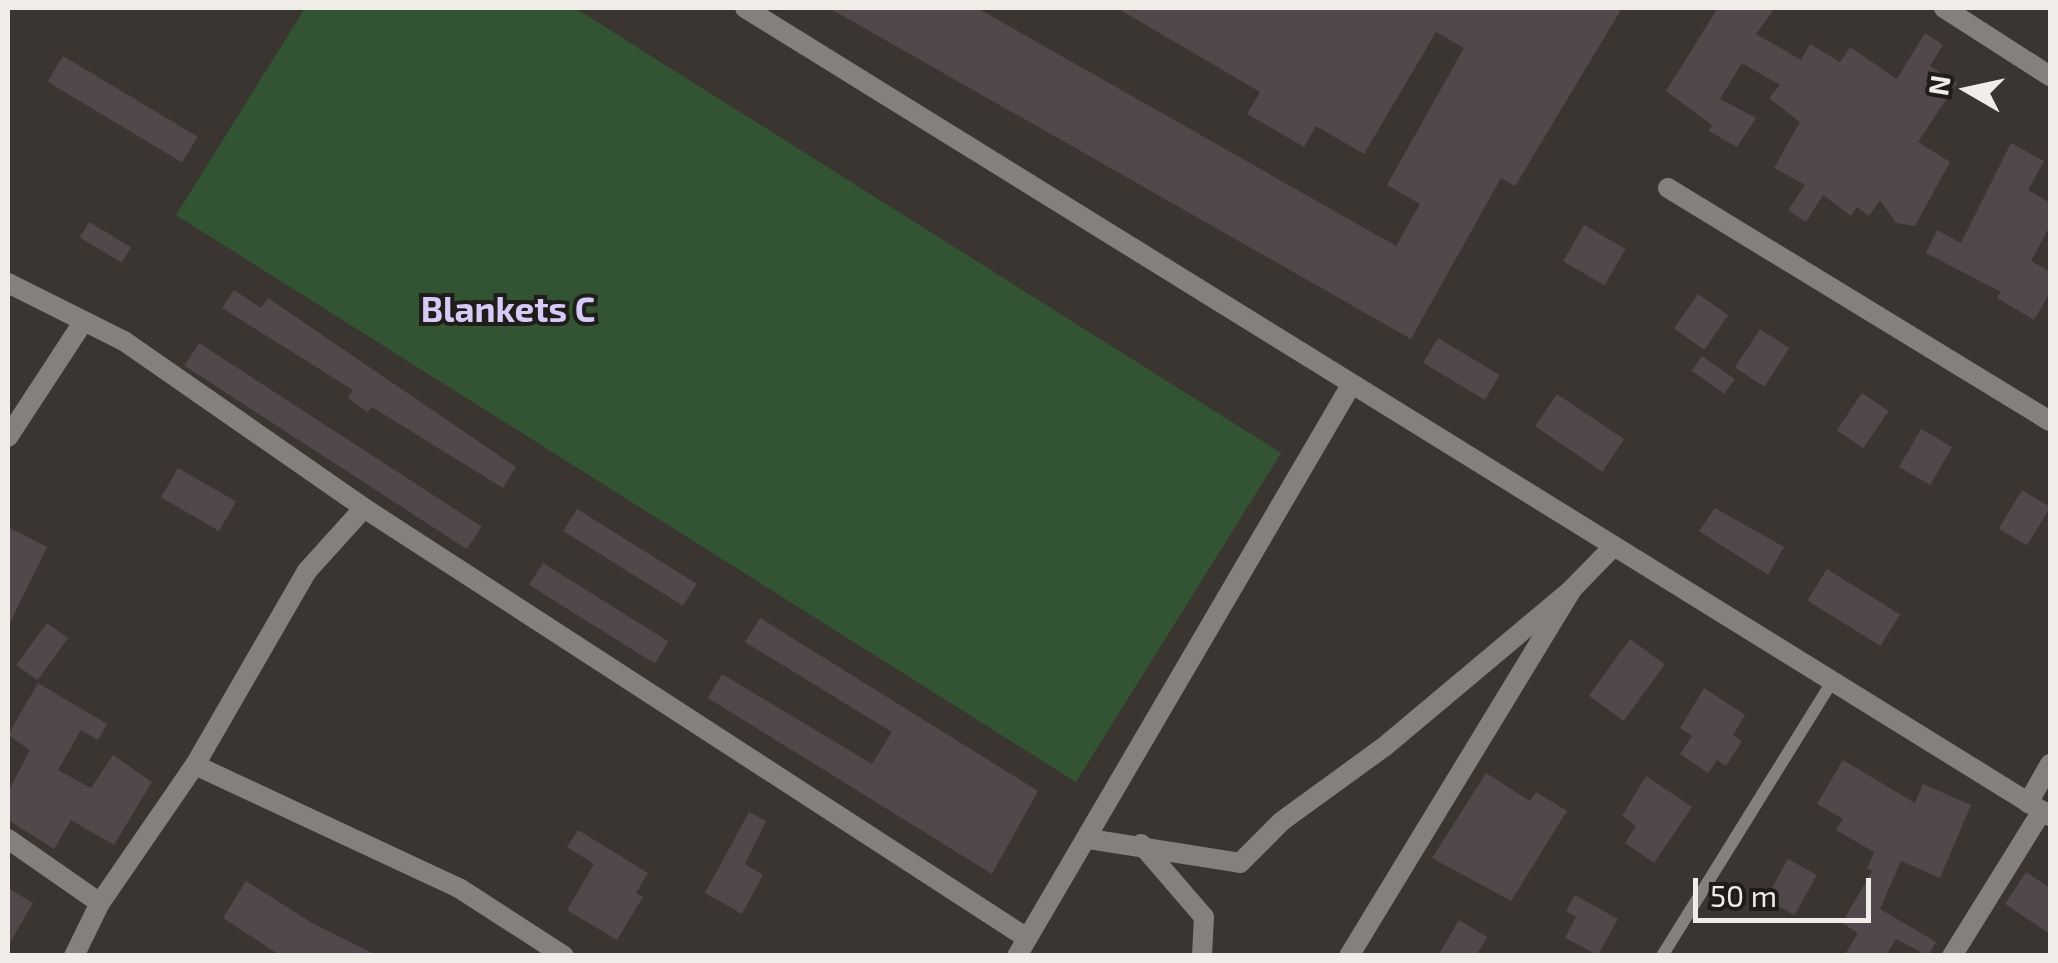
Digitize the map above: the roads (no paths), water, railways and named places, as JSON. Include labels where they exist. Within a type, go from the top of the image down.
[{"type":"street","points":[[745,8],[2040,810]]},
{"type":"street","points":[[1944,8],[2050,76]]},
{"type":"street","points":[[1668,188],[2050,420]]},
{"type":"street","points":[[8,282],[82,324],[124,341],[364,508],[1022,947],[1090,839],[1351,385]]},
{"type":"street","points":[[8,437],[82,324]]},
{"type":"street","points":[[74,956],[100,904],[195,765],[307,571],[364,508]]},
{"type":"street","points":[[1090,839],[1142,844],[1240,864],[1282,821],[1384,748],[1572,588],[1612,548]]},
{"type":"street","points":[[1349,956],[1572,588]]},
{"type":"street","points":[[1952,956],[2040,810],[2050,764]]},
{"type":"street","points":[[195,765],[459,888],[564,956]]},
{"type":"street","points":[[8,839],[100,904]]},
{"type":"street","points":[[1142,844],[1204,918],[1202,956]]},
{"type":"lane","points":[[1662,956],[1834,679]]},
{"type":"district","name":"Blankets C","points":[[508,308]]}]
